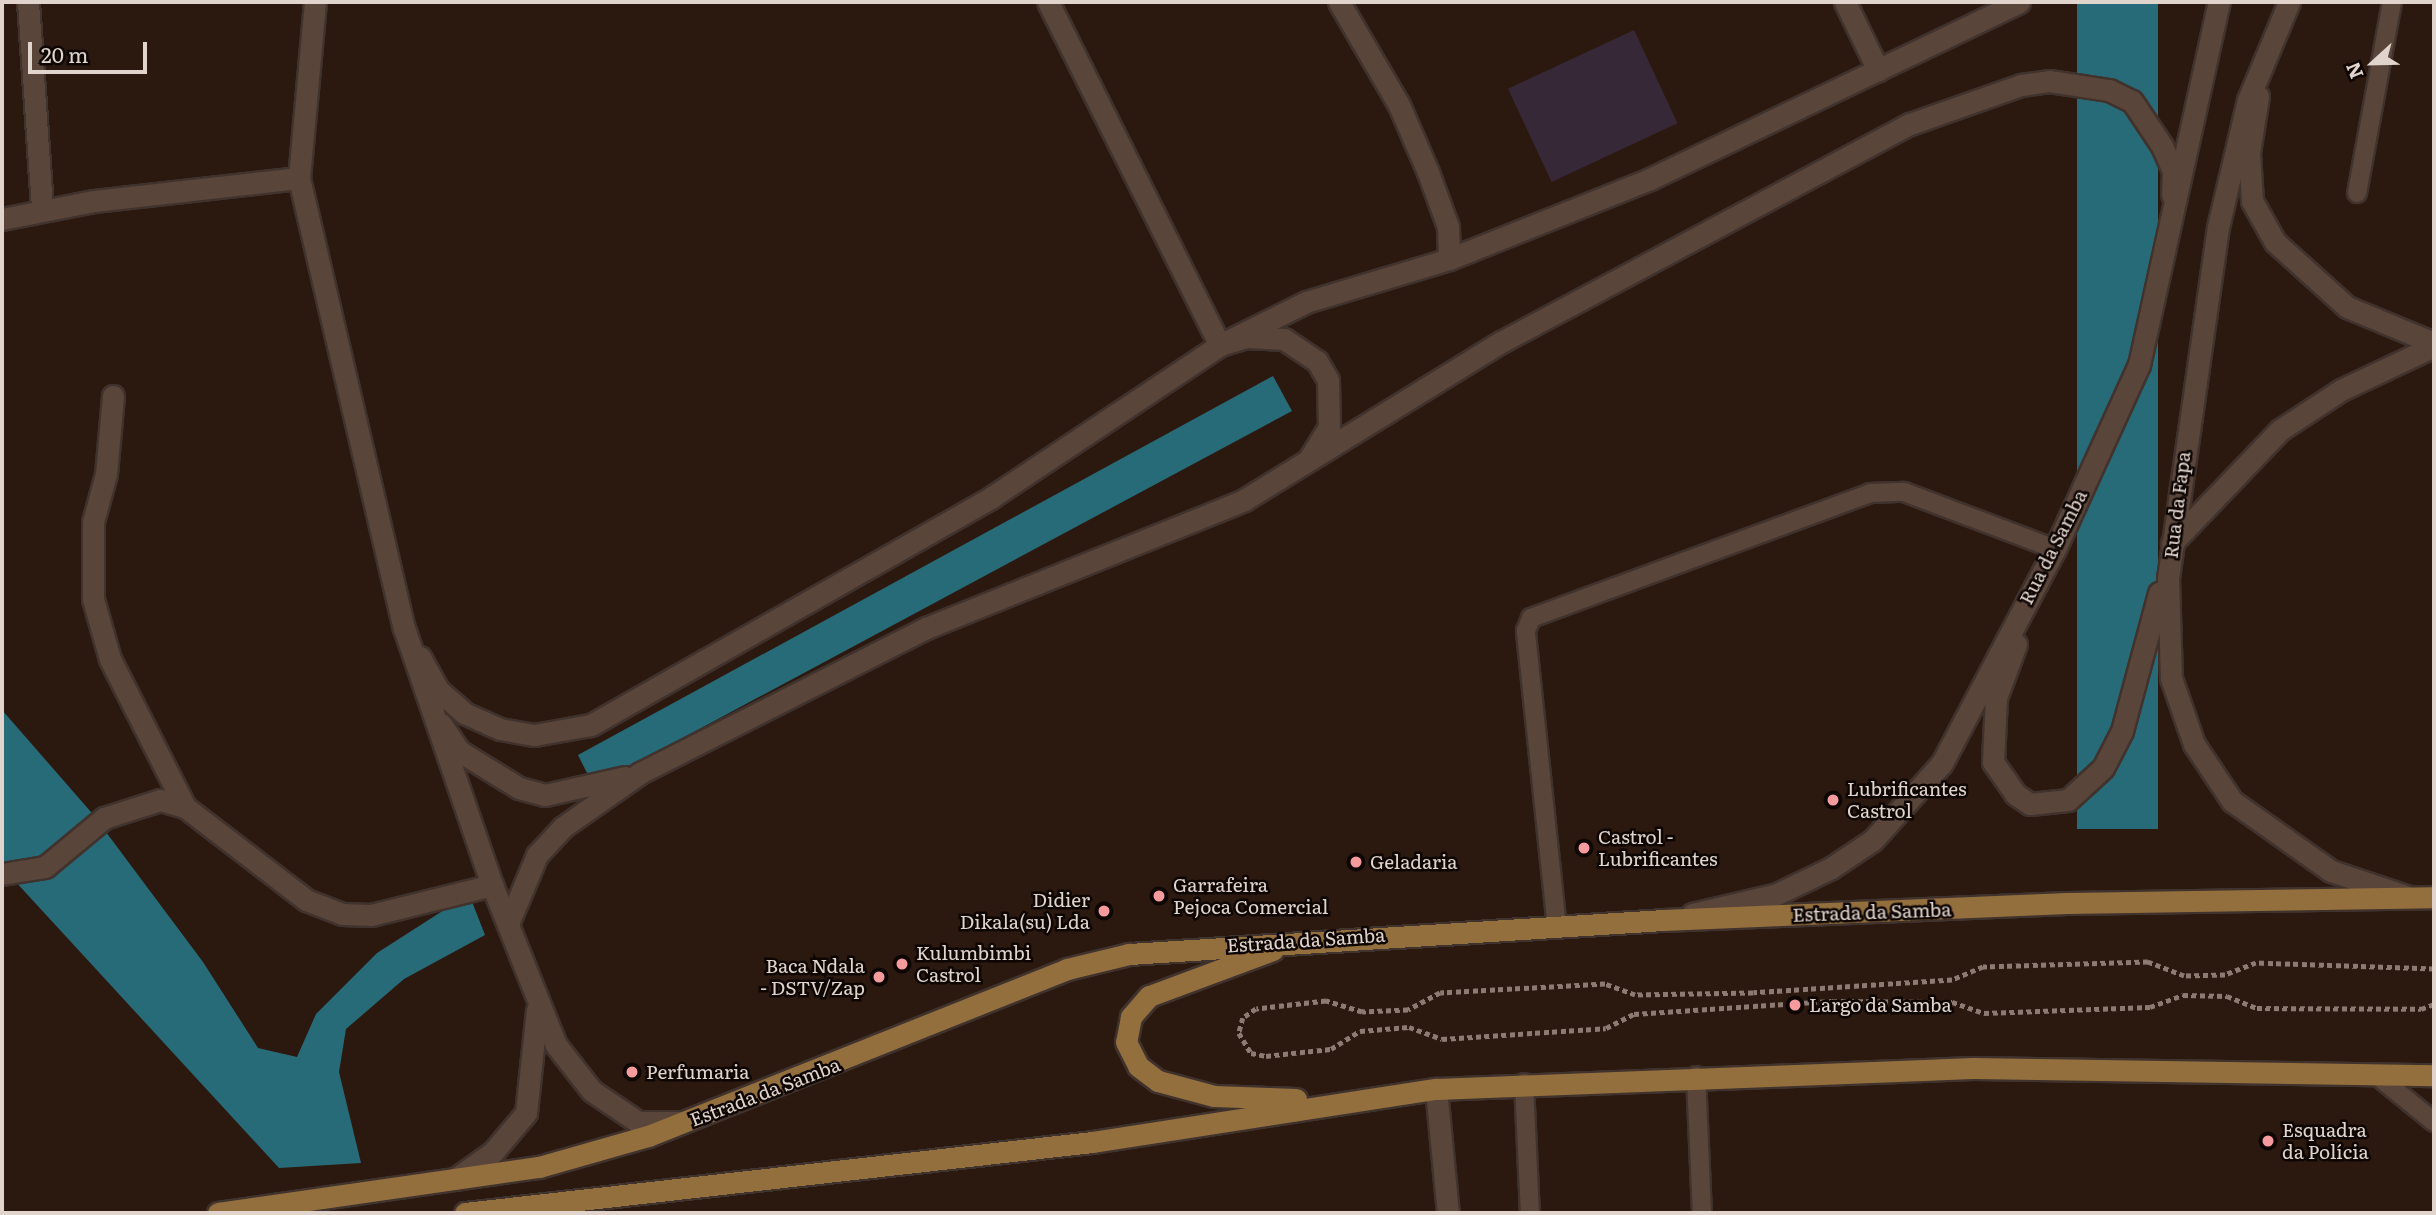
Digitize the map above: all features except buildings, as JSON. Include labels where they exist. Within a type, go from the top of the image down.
[{"type":"main road","name":"Estrada da Samba","points":[[218,1213],[539,1167],[686,1122],[1067,969],[1129,954],[1313,938],[1557,928],[1663,920],[2434,897]]},
{"type":"main road","points":[[1313,938],[1202,972],[1149,996],[1131,1017],[1126,1042],[1138,1066],[1158,1081],[1214,1096],[1337,1101]]},
{"type":"main road","points":[[466,1213],[578,1205],[1092,1142],[1337,1101],[1436,1089],[1696,1076],[1973,1068],[2434,1075]]},
{"type":"street","points":[[28,2],[42,210]]},
{"type":"street","points":[[315,2],[299,178],[404,628],[438,719],[492,886],[556,1045],[592,1091],[638,1122],[686,1122]]},
{"type":"street","points":[[1048,2],[1220,345]]},
{"type":"street","points":[[1339,2],[1399,105],[1428,172],[1448,228],[1449,259]]},
{"type":"street","points":[[1845,2],[1878,71]]},
{"type":"street","points":[[404,628],[438,690],[464,713],[534,735],[591,725],[992,497],[1220,345],[1306,302],[1449,259],[1650,179],[2020,2]]},
{"type":"street","name":"Rua da Samba","points":[[1663,920],[1777,894],[1873,839],[1942,763],[2055,549],[2139,365],[2170,243],[2219,2]]},
{"type":"street","name":"Rua da Fapa","points":[[2289,2],[2235,143],[2218,227],[2172,543],[2171,678],[2208,770],[2232,801],[2296,850],[2332,871],[2411,898]]},
{"type":"street","points":[[2266,62],[2249,153],[2252,201],[2275,242],[2307,277],[2347,307],[2434,344]]},
{"type":"street","points":[[508,924],[537,855],[563,827],[640,773],[926,628],[1244,500],[1299,471],[1467,362],[1704,231],[1910,124],[2021,85],[2081,83],[2132,101],[2173,171],[2170,243]]},
{"type":"street","points":[[2,219],[42,210],[299,178]]},
{"type":"street","points":[[1220,345],[1247,337],[1284,339],[1317,361],[1332,401],[1329,427],[1299,471]]},
{"type":"street","points":[[2055,549],[1996,698],[1990,739],[2004,781],[2030,804],[2068,800],[2103,768],[2122,731],[2172,543],[2280,430],[2341,390],[2434,344]]},
{"type":"street","points":[[113,396],[106,474],[93,522],[93,598],[110,659],[185,807]]},
{"type":"street","points":[[438,719],[459,751],[519,788],[545,795],[640,773]]},
{"type":"street","points":[[2,874],[46,867],[74,847],[104,818],[160,800],[185,807],[306,900],[342,914],[370,915],[492,886]]},
{"type":"street","points":[[455,1179],[493,1152],[526,1113],[536,1065],[538,997]]},
{"type":"street","points":[[1436,1089],[1448,1213]]},
{"type":"lane","points":[[2357,193],[2392,2]]},
{"type":"lane","points":[[1557,928],[1526,632],[1531,618],[1870,493],[1904,492],[2055,549]]},
{"type":"lane","points":[[2375,1074],[2434,1122]]},
{"type":"lane","points":[[1696,1076],[1702,1213]]},
{"type":"lane","points":[[1524,1083],[1530,1213]]},
{"type":"path","points":[[2434,969],[2256,963],[2225,975],[2184,976],[2148,962],[1996,967],[1952,980],[1753,993],[1635,995],[1605,984],[1440,993],[1408,1010],[1362,1012],[1326,1002],[1256,1009],[1243,1018],[1239,1033],[1251,1053],[1266,1056],[1331,1049],[1360,1031],[1409,1027],[1442,1039],[1606,1028],[1634,1014],[1832,1001],[1952,1002],[1984,1013],[2150,1007],[2183,995],[2227,996],[2257,1008],[2421,1009],[2434,1004]]},
{"type":"water","points":[[2077,2],[2158,2],[2158,829],[2077,829]]},
{"type":"water","points":[[1273,376],[1292,411],[595,785],[586,771],[578,755]]},
{"type":"water","points":[[2,710],[91,812],[203,962],[258,1048],[297,1057],[316,1014],[377,953],[469,894],[485,935],[404,979],[346,1029],[339,1072],[361,1163],[279,1168],[2,867]]},
{"type":"place","name":"Lubrificantes Castrol","points":[[1833,800]]},
{"type":"place","name":"Castrol - Lubrificantes","points":[[1584,848]]},
{"type":"place","name":"Geladaria","points":[[1356,862]]},
{"type":"place","name":"Garrafeira Pejoca Comercial","points":[[1159,896]]},
{"type":"place","name":"Didier Dikala(su) Lda","points":[[1104,911]]},
{"type":"place","name":"Kulumbimbi Castrol","points":[[902,964]]},
{"type":"place","name":"Baca Ndala - DSTV/Zap","points":[[879,977]]},
{"type":"place","name":"Largo da Samba","points":[[1795,1005]]},
{"type":"place","name":"Perfumaria","points":[[632,1072]]},
{"type":"place","name":"Esquadra da Polícia","points":[[2268,1141]]}]
